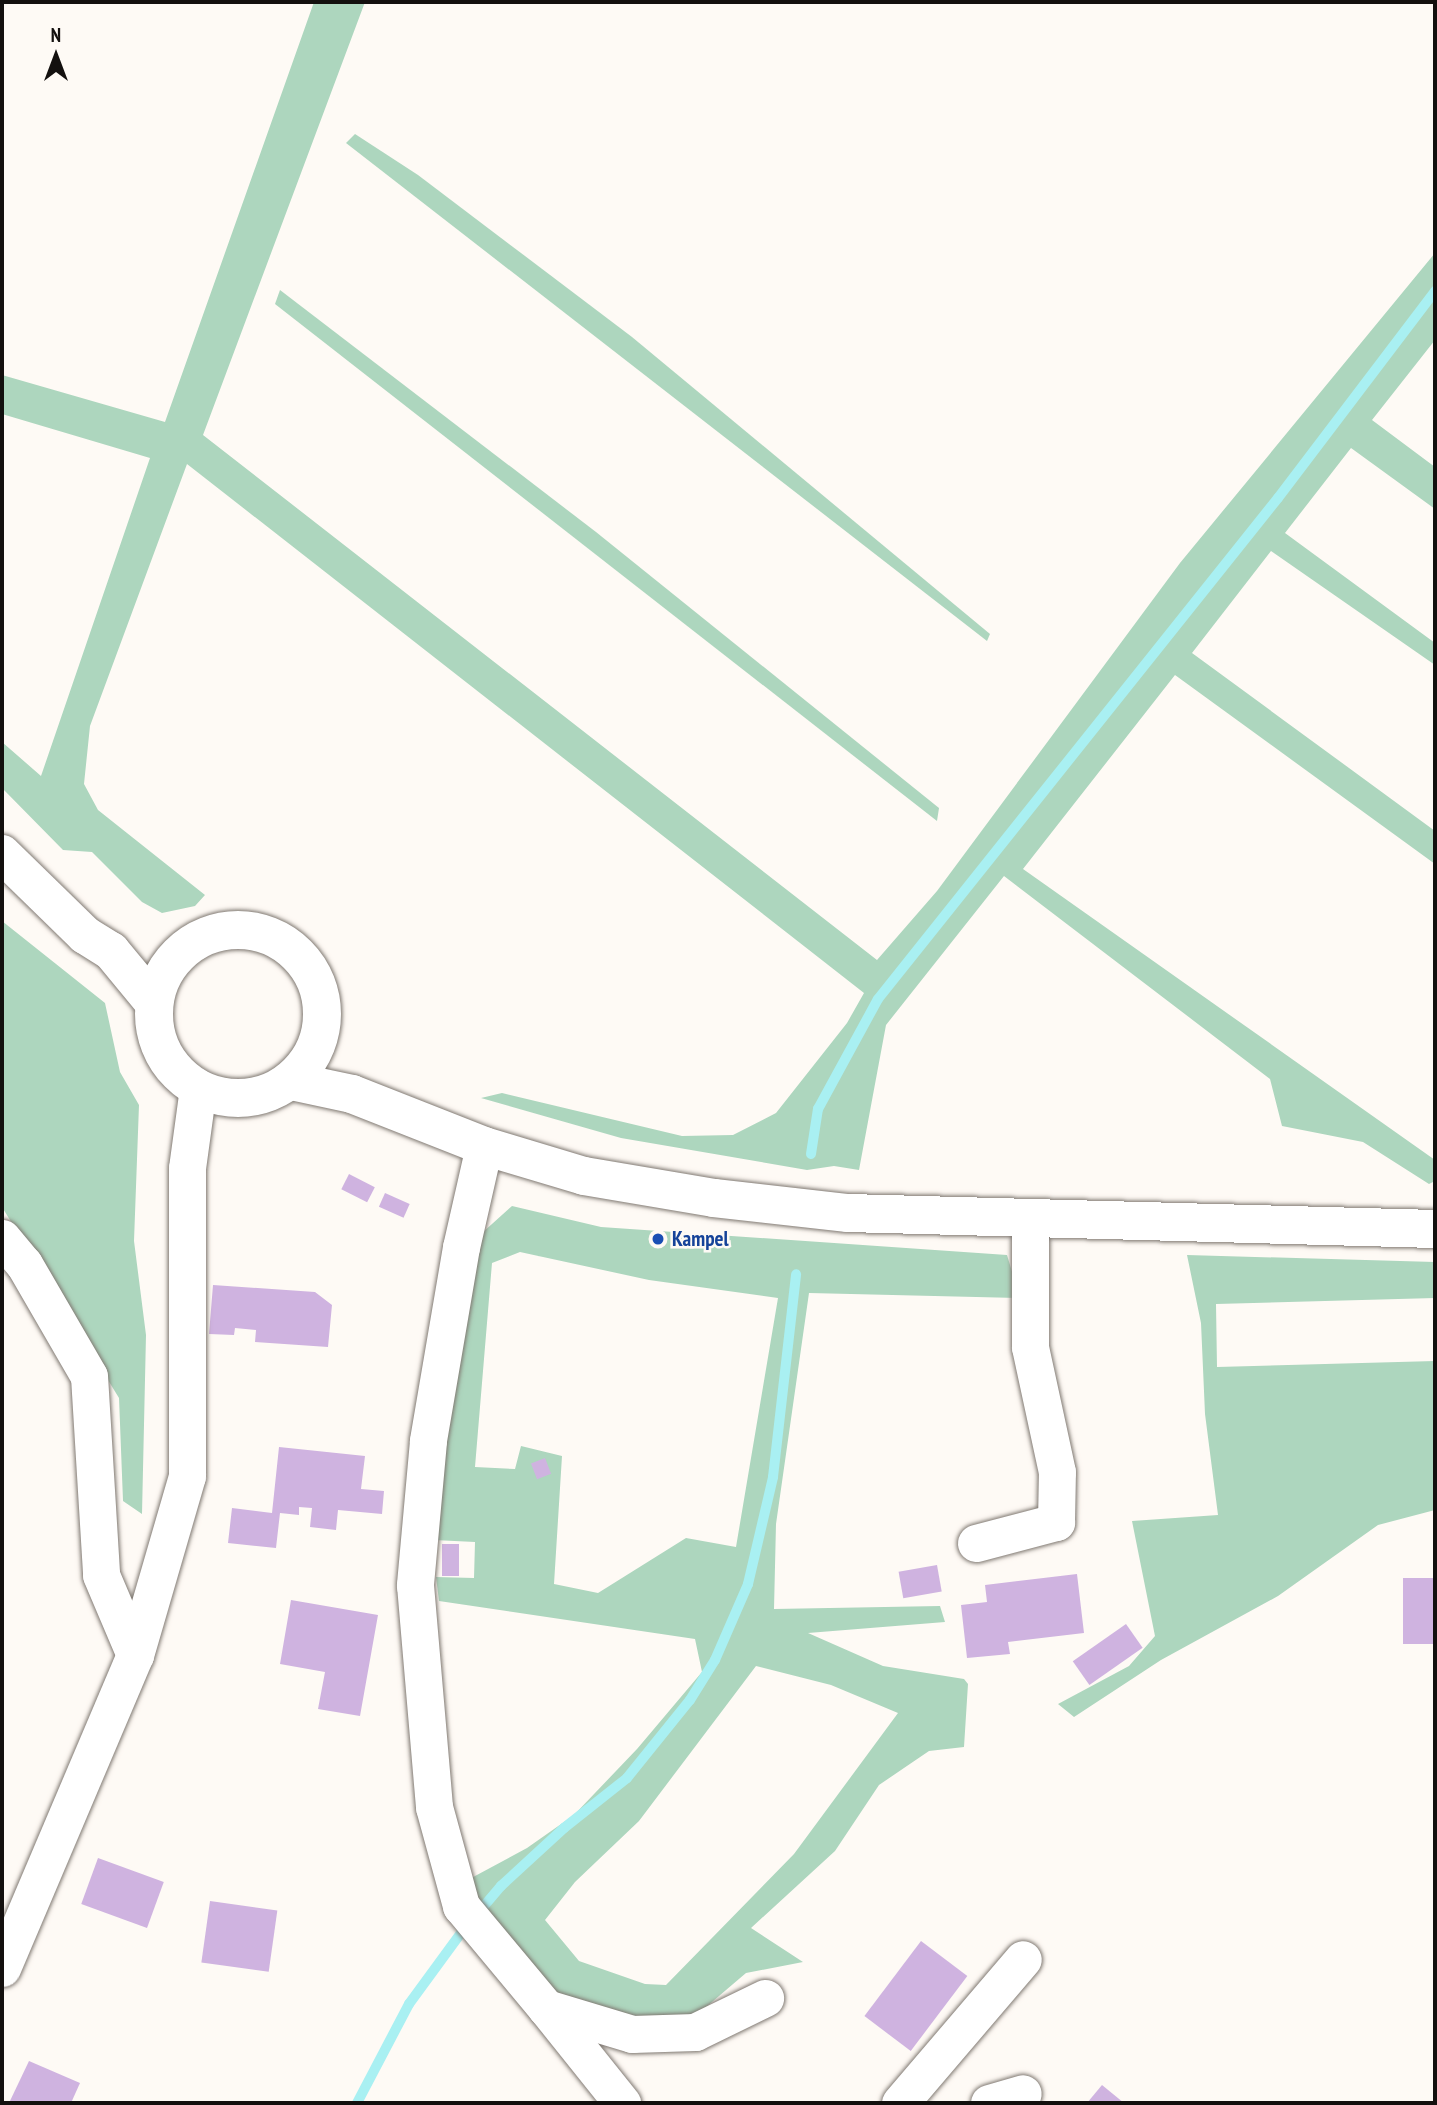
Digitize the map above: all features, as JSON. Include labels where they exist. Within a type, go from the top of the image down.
[{"type":"street","points":[[2,854],[85,935],[111,951],[154,1003]]},
{"type":"street","points":[[228,930],[255,931],[282,941],[303,959],[317,983],[323,1011],[320,1038],[309,1062],[290,1081],[270,1093],[246,1098],[198,1088],[178,1073],[163,1052],[155,1028],[154,1003],[162,977],[178,955],[201,938],[228,930]]},
{"type":"street","points":[[111,951],[178,955]]},
{"type":"street","points":[[320,1038],[352,1094]]},
{"type":"street","points":[[290,1081],[352,1094],[484,1146],[584,1176],[715,1198],[848,1213],[1435,1229]]},
{"type":"street","points":[[2,1968],[135,1656],[187,1476],[187,1168],[198,1088]]},
{"type":"street","points":[[484,1146],[461,1247],[428,1441],[415,1586],[434,1807],[461,1906],[622,2103]]},
{"type":"street","points":[[976,1543],[1056,1522],[1057,1472],[1030,1347],[1030,1217]]},
{"type":"street","points":[[2,1238],[24,1264],[89,1376],[101,1575],[135,1656]]},
{"type":"street","points":[[900,2103],[1023,1959]]},
{"type":"street","points":[[546,2008],[632,2034],[695,2032],[765,1998]]},
{"type":"green space","points":[[314,2],[365,2],[203,435],[877,960],[937,891],[1180,563],[1435,253],[1435,340],[1372,420],[1435,467],[1435,509],[1351,448],[1285,533],[1435,643],[1435,665],[1271,551],[1192,653],[1435,831],[1435,864],[1175,675],[1023,869],[1435,1160],[1435,1181],[1429,1184],[1363,1142],[1282,1126],[1270,1079],[1004,876],[886,1025],[859,1170],[834,1166],[807,1170],[621,1138],[481,1098],[502,1093],[682,1136],[733,1135],[776,1113],[847,1023],[864,993],[187,464],[90,726],[84,784],[98,810],[205,895],[195,906],[162,913],[142,902],[92,852],[63,850],[2,788],[2,742],[41,776],[150,458],[2,414],[2,375],[165,422]]},
{"type":"green space","points":[[355,134],[418,175],[632,337],[990,634],[987,641],[346,143]]},
{"type":"green space","points":[[280,290],[596,532],[939,808],[937,821],[275,304]]},
{"type":"green space","points":[[2,921],[105,1003],[120,1072],[139,1105],[134,1241],[146,1335],[142,1514],[123,1501],[119,1398],[2,1207]]},
{"type":"green space","points":[[512,1206],[601,1227],[1007,1255],[1020,1298],[809,1293],[776,1524],[774,1609],[940,1606],[945,1622],[808,1633],[883,1666],[964,1679],[968,1684],[964,1747],[929,1751],[879,1785],[835,1851],[751,1928],[803,1962],[746,1973],[692,2019],[636,2020],[554,1994],[462,1883],[527,1848],[574,1815],[637,1749],[702,1672],[695,1639],[439,1601],[436,1577],[474,1578],[475,1542],[434,1540],[435,1490],[482,1233]],"holes":[[[520,1252],[649,1280],[778,1298],[736,1547],[686,1538],[598,1593],[554,1584],[562,1456],[521,1446],[515,1469],[475,1467],[492,1263]],[[756,1666],[831,1685],[898,1713],[794,1854],[666,1985],[645,1984],[579,1961],[545,1920],[575,1882],[639,1821]]]},
{"type":"green space","points":[[1187,1255],[1435,1262],[1435,1298],[1216,1304],[1217,1367],[1435,1361],[1435,1510],[1378,1525],[1278,1596],[1161,1660],[1074,1717],[1058,1704],[1129,1666],[1155,1636],[1132,1521],[1218,1515],[1205,1414],[1201,1323]]},
{"type":"building","points":[[349,1174],[375,1187],[367,1202],[341,1189]]},
{"type":"building","points":[[385,1193],[410,1204],[404,1218],[379,1207]]},
{"type":"building","points":[[213,1285],[315,1292],[332,1305],[328,1347],[255,1342],[256,1330],[235,1328],[234,1335],[209,1334]]},
{"type":"building","points":[[279,1447],[365,1456],[361,1489],[384,1491],[382,1514],[338,1510],[336,1530],[310,1527],[312,1508],[299,1507],[299,1515],[280,1513],[276,1548],[228,1543],[232,1508],[272,1513]]},
{"type":"building","points":[[545,1458],[551,1474],[537,1479],[531,1463]]},
{"type":"building","points":[[442,1544],[459,1544],[459,1576],[442,1576]]},
{"type":"building","points":[[937,1565],[942,1592],[903,1598],[899,1572]]},
{"type":"building","points":[[1077,1574],[1084,1633],[1008,1642],[1010,1654],[967,1658],[961,1605],[987,1602],[985,1585]]},
{"type":"building","points":[[1403,1578],[1435,1578],[1435,1644],[1403,1644]]},
{"type":"building","points":[[291,1600],[378,1615],[360,1716],[318,1709],[325,1672],[280,1664]]},
{"type":"building","points":[[1126,1624],[1143,1648],[1089,1685],[1073,1661]]},
{"type":"building","points":[[98,1858],[164,1882],[147,1928],[81,1904]]},
{"type":"building","points":[[210,1901],[277,1910],[269,1972],[201,1962]]},
{"type":"building","points":[[921,1941],[967,1976],[911,2051],[864,2016]]},
{"type":"building","points":[[29,2061],[80,2083],[71,2103],[9,2103]]},
{"type":"building","points":[[1102,2085],[1124,2103],[1087,2103]]},
{"type":"waterway","points":[[811,1154],[818,1109],[878,999],[1278,498],[1435,291]]},
{"type":"waterway","points":[[357,2103],[409,2004],[461,1933],[501,1886],[564,1828],[627,1778],[690,1700],[715,1660],[748,1584],[773,1477],[796,1274]]},
{"type":"place","name":"Kampel","points":[[658,1239]]}]
